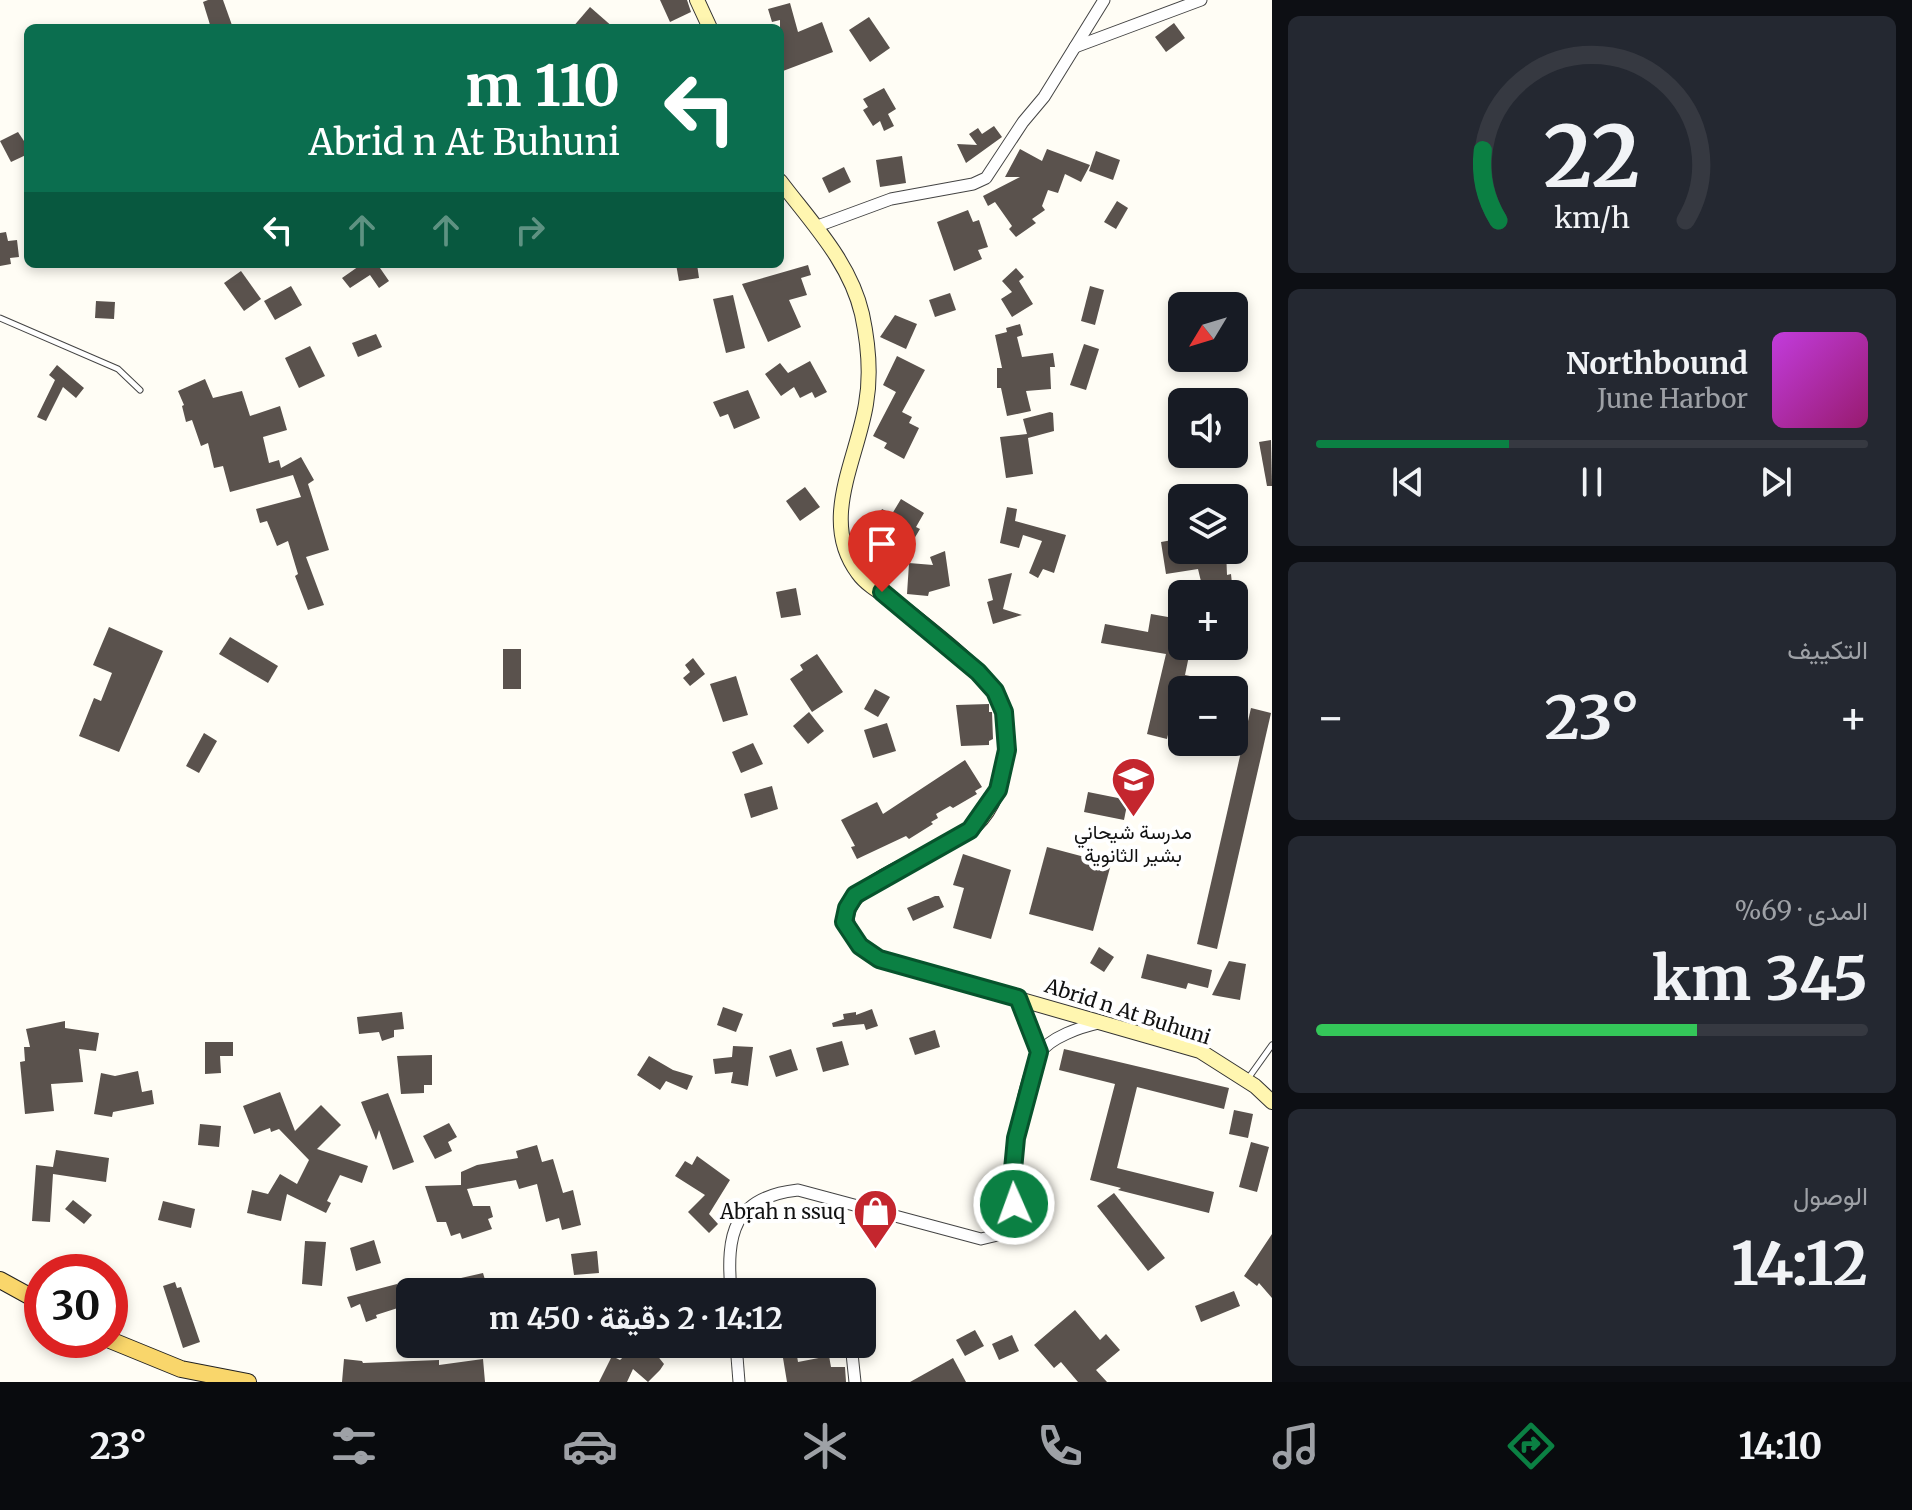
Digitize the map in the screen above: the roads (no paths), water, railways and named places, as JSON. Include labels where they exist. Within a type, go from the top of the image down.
[{"type":"main road","points":[[0,1280],[24,1293]]},
{"type":"main road","points":[[128,1347],[181,1369],[248,1382]]},
{"type":"street","points":[[697,0],[708,24]]},
{"type":"street","points":[[815,227],[891,199],[973,184],[986,178],[1023,122],[1044,97],[1104,0]]},
{"type":"street","points":[[1075,47],[1201,0]]},
{"type":"street","name":"Abrid n At Buhuni","points":[[784,186],[844,269],[856,293],[867,355],[867,401],[849,467],[840,516],[843,548],[860,576],[903,608],[995,691],[1004,712],[1007,731],[998,790],[982,818],[970,830],[936,852],[855,895],[847,908],[844,922],[860,946],[879,959],[1200,1051],[1247,1080],[1272,1102]]},
{"type":"street","points":[[730,1278],[728,1245],[737,1222],[753,1204],[774,1193],[798,1190],[981,1239],[1002,1234],[1014,1215],[1012,1180],[1016,1138],[1039,1052],[1018,998]]},
{"type":"street","points":[[1039,1052],[1064,1035],[1106,1022]]},
{"type":"street","points":[[737,1358],[739,1382]]},
{"type":"street","points":[[852,1358],[855,1382]]},
{"type":"lane","points":[[0,318],[118,369],[140,390]]},
{"type":"lane","points":[[1247,1080],[1272,1045]]},
{"type":"place","name":"مدرسة شيحاني بشير الثانوية","points":[[1133,818]]},
{"type":"place","name":"Abṛah n ssuq","points":[[876,1250]]}]
